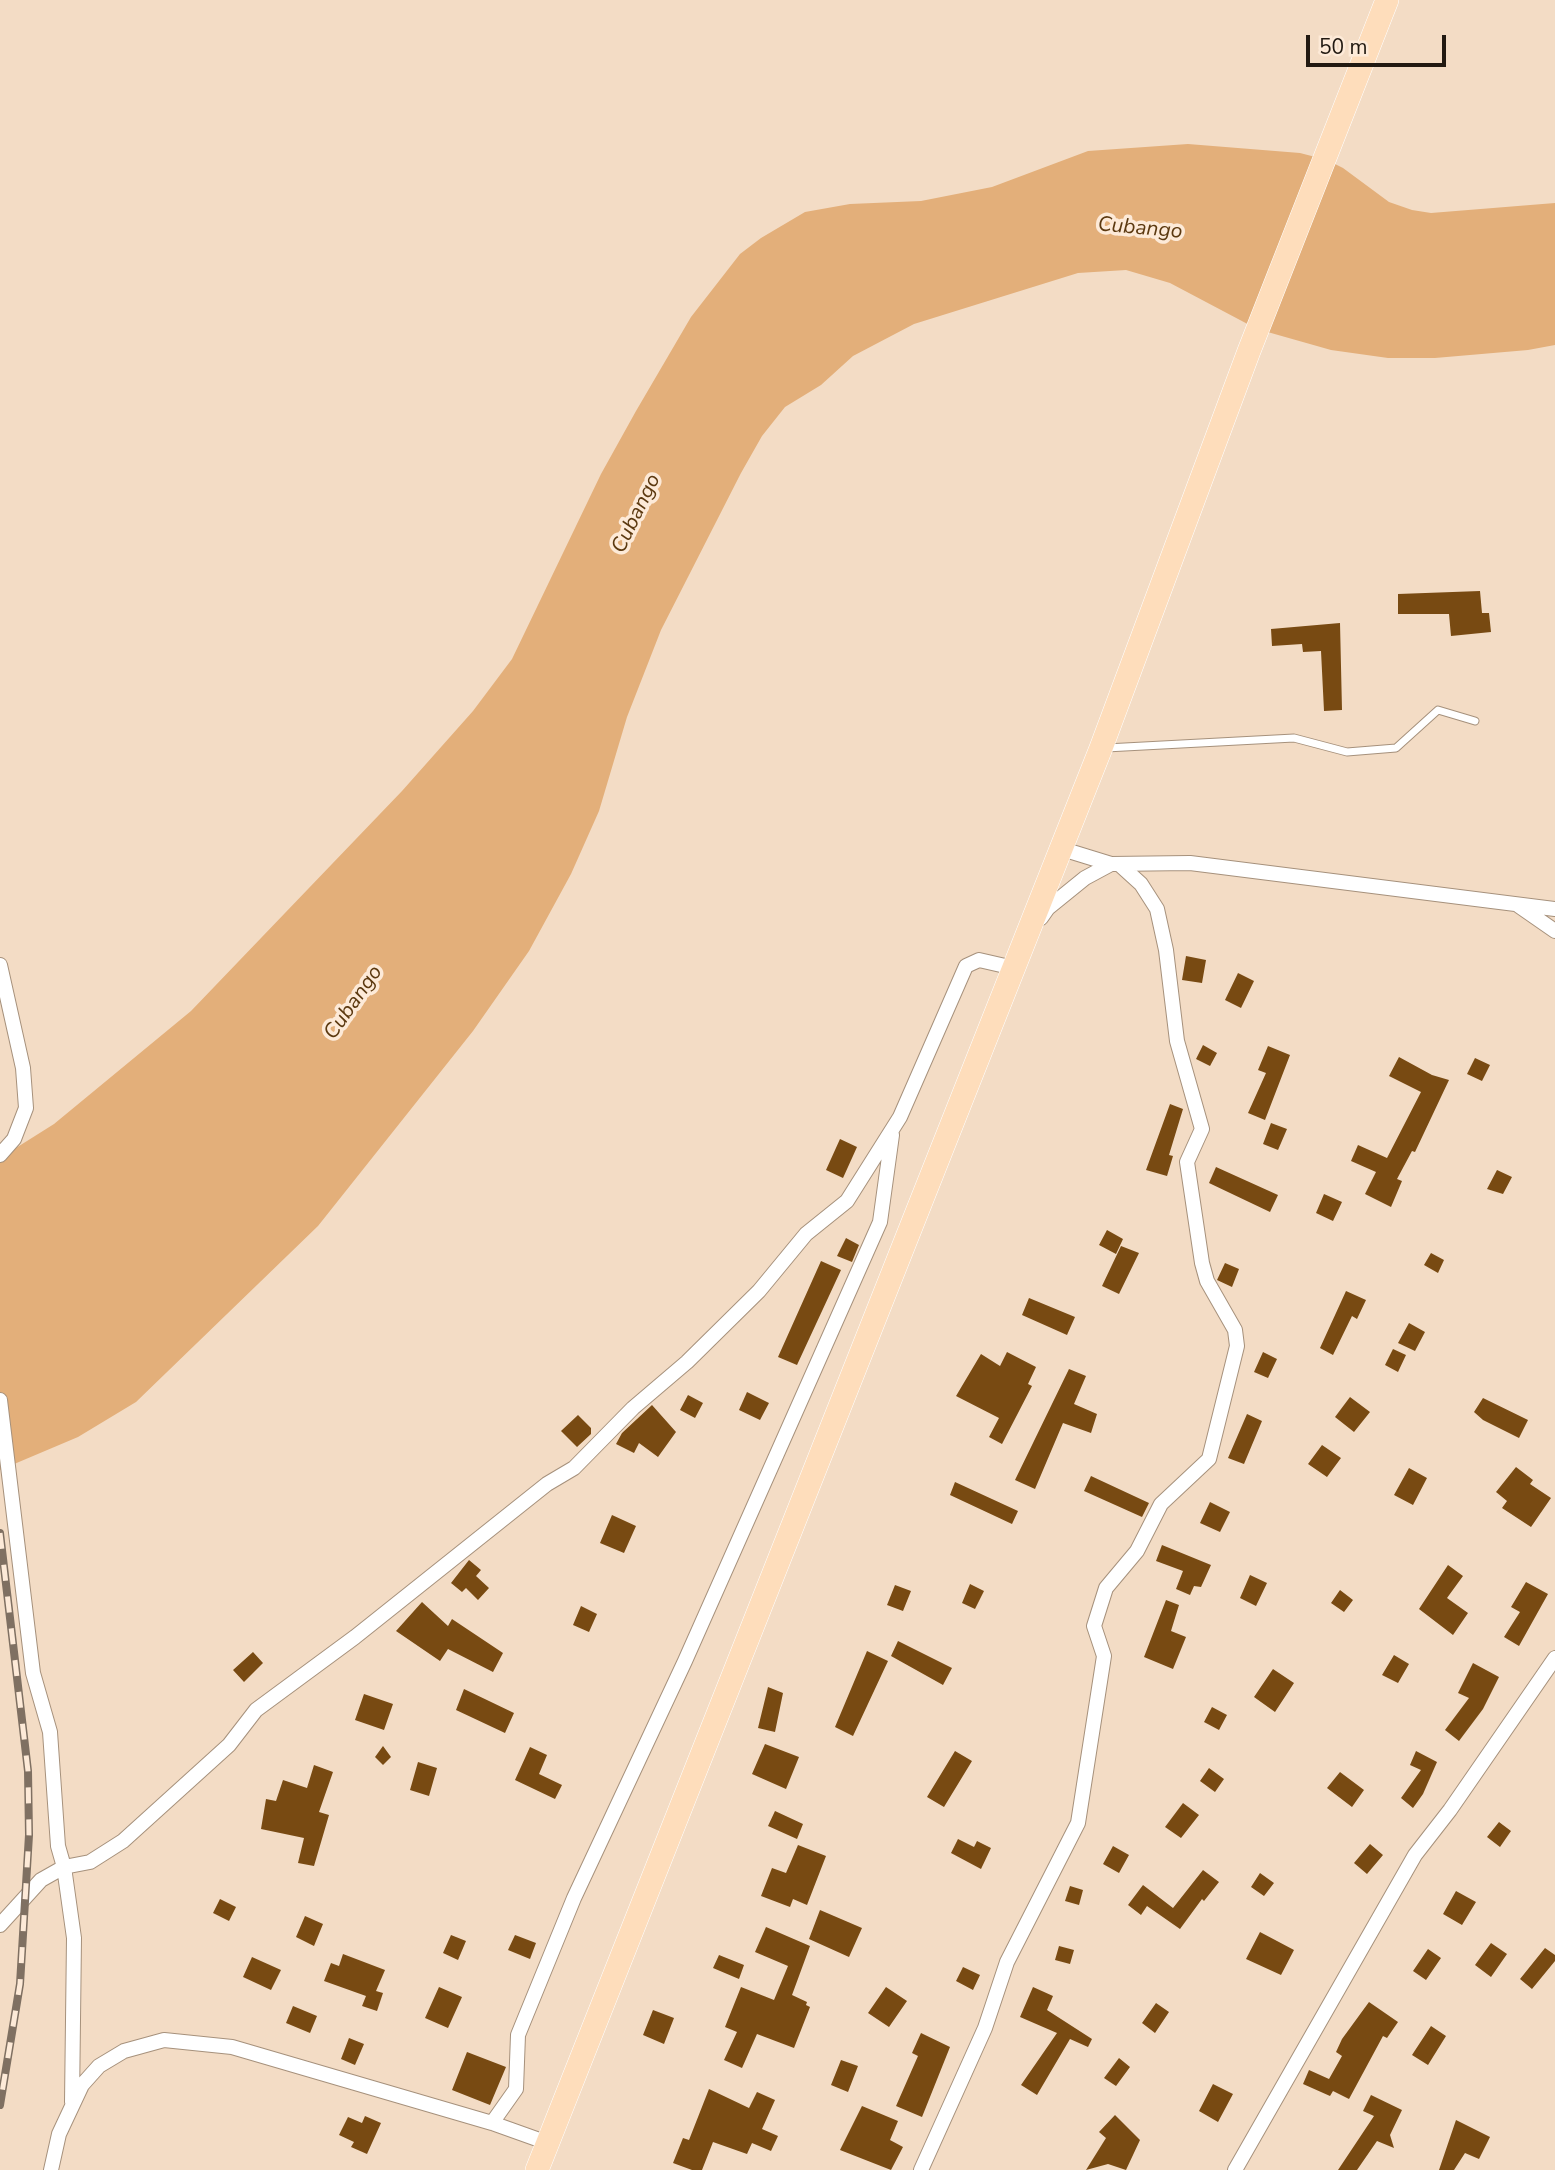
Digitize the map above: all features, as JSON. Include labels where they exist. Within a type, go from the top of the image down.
[{"type":"main road","points":[[537,2170],[1101,748],[1249,351],[1387,0]]},
{"type":"street","points":[[1059,849],[1115,864],[1189,863],[1555,909]]},
{"type":"street","points":[[1023,943],[1048,908],[1085,878],[1115,864]]},
{"type":"street","points":[[921,2170],[985,2028],[1007,1962],[1078,1823],[1104,1656],[1094,1626],[1106,1588],[1136,1551],[1161,1504],[1209,1459],[1237,1346],[1235,1331],[1207,1281],[1202,1263],[1187,1162],[1202,1129],[1177,1041],[1166,950],[1157,909],[1141,884],[1115,864]]},
{"type":"street","points":[[1519,906],[1555,931]]},
{"type":"street","points":[[0,1925],[41,1880],[64,1867],[90,1862],[122,1841],[229,1745],[257,1710],[355,1637],[547,1484],[574,1468],[759,1291],[806,1234],[847,1201],[892,1130],[960,974],[966,966],[979,960],[1014,968]]},
{"type":"street","points":[[0,965],[23,1068],[26,1108],[14,1139],[0,1155]]},
{"type":"street","points":[[492,2123],[516,2089],[518,2035],[574,1898],[685,1661],[880,1222],[892,1130]]},
{"type":"street","points":[[0,1400],[33,1673],[50,1732],[58,1846],[64,1867],[74,1938],[72,2102]]},
{"type":"street","points":[[1235,2170],[1415,1855],[1450,1810],[1555,1658]]},
{"type":"street","points":[[51,2170],[59,2134],[82,2085],[99,2066],[124,2051],[164,2040],[232,2048],[492,2123],[548,2143]]},
{"type":"lane","points":[[1101,748],[1294,738],[1346,752],[1396,748],[1438,710],[1475,721]]},
{"type":"water","name":"Cubango","points":[[1188,144],[1300,153],[1327,160],[1343,168],[1389,202],[1412,210],[1431,213],[1555,203],[1555,345],[1435,358],[1388,358],[1331,350],[1257,329],[1170,283],[1126,270],[1078,273],[914,324],[853,356],[821,385],[785,407],[762,436],[741,473],[661,630],[627,717],[599,811],[571,874],[529,951],[473,1031],[318,1226],[136,1402],[78,1437],[0,1470],[0,1158],[54,1124],[191,1011],[402,791],[473,711],[512,659],[601,474],[636,411],[691,317],[740,254],[805,212],[850,204],[921,201],[992,187],[1088,151]]},
{"type":"building","points":[[1480,591],[1482,613],[1489,613],[1491,632],[1451,636],[1449,614],[1398,614],[1398,594]]},
{"type":"building","points":[[1340,623],[1342,710],[1324,711],[1321,651],[1303,652],[1302,644],[1272,646],[1271,629]]},
{"type":"building","points":[[1186,956],[1206,960],[1202,983],[1182,980]]},
{"type":"building","points":[[1238,973],[1254,981],[1241,1008],[1225,1000]]},
{"type":"building","points":[[1203,1045],[1217,1053],[1210,1066],[1196,1059]]},
{"type":"building","points":[[1268,1046],[1290,1055],[1265,1120],[1248,1113],[1266,1073],[1258,1070]]},
{"type":"building","points":[[1399,1057],[1432,1075],[1449,1080],[1415,1152],[1412,1151],[1397,1179],[1402,1181],[1391,1207],[1365,1194],[1376,1172],[1351,1161],[1358,1145],[1387,1158],[1421,1092],[1389,1076]]},
{"type":"building","points":[[1475,1058],[1490,1065],[1482,1081],[1467,1074]]},
{"type":"building","points":[[1170,1104],[1183,1109],[1169,1155],[1173,1156],[1167,1176],[1146,1170]]},
{"type":"building","points":[[1271,1123],[1287,1129],[1278,1150],[1263,1144]]},
{"type":"building","points":[[840,1139],[857,1147],[843,1178],[826,1170]]},
{"type":"building","points":[[1216,1167],[1278,1195],[1270,1212],[1209,1183]]},
{"type":"building","points":[[1497,1170],[1512,1177],[1503,1194],[1487,1189]]},
{"type":"building","points":[[1324,1194],[1342,1202],[1333,1221],[1316,1213]]},
{"type":"building","points":[[1107,1230],[1123,1239],[1116,1254],[1099,1245]]},
{"type":"building","points":[[846,1238],[859,1245],[852,1262],[837,1256]]},
{"type":"building","points":[[1121,1246],[1139,1253],[1119,1294],[1102,1286]]},
{"type":"building","points":[[1431,1253],[1444,1260],[1438,1273],[1424,1265]]},
{"type":"building","points":[[821,1261],[841,1270],[797,1365],[778,1357]]},
{"type":"building","points":[[1225,1263],[1239,1269],[1232,1287],[1217,1280]]},
{"type":"building","points":[[1346,1291],[1366,1300],[1357,1319],[1352,1316],[1333,1355],[1320,1348]]},
{"type":"building","points":[[1029,1298],[1075,1317],[1067,1335],[1022,1315]]},
{"type":"building","points":[[1409,1323],[1425,1332],[1415,1351],[1398,1343]]},
{"type":"building","points":[[1393,1349],[1406,1355],[1398,1372],[1385,1365]]},
{"type":"building","points":[[1007,1352],[1036,1367],[1028,1384],[1032,1386],[1002,1444],[989,1437],[999,1418],[956,1396],[981,1354],[1000,1366]]},
{"type":"building","points":[[1263,1352],[1277,1359],[1268,1378],[1254,1372]]},
{"type":"building","points":[[1069,1369],[1086,1376],[1074,1404],[1097,1414],[1091,1433],[1063,1423],[1035,1489],[1015,1480]]},
{"type":"building","points":[[747,1392],[769,1403],[760,1420],[739,1410]]},
{"type":"building","points":[[688,1395],[703,1403],[695,1418],[680,1410]]},
{"type":"building","points":[[1350,1397],[1370,1412],[1354,1432],[1335,1417]]},
{"type":"building","points":[[1483,1398],[1528,1420],[1519,1438],[1483,1420],[1474,1412]]},
{"type":"building","points":[[652,1405],[676,1432],[658,1457],[639,1443],[634,1453],[616,1444],[622,1433]]},
{"type":"building","points":[[1247,1414],[1262,1421],[1244,1464],[1228,1458]]},
{"type":"building","points":[[578,1415],[591,1428],[591,1434],[577,1447],[561,1431]]},
{"type":"building","points":[[1322,1445],[1341,1458],[1327,1477],[1308,1464]]},
{"type":"building","points":[[1516,1467],[1533,1480],[1530,1484],[1551,1498],[1531,1527],[1502,1508],[1507,1501],[1496,1492]]},
{"type":"building","points":[[1409,1468],[1427,1478],[1413,1505],[1394,1495]]},
{"type":"building","points":[[1091,1476],[1149,1503],[1142,1517],[1084,1491]]},
{"type":"building","points":[[955,1482],[1018,1511],[1012,1524],[950,1495]]},
{"type":"building","points":[[1210,1502],[1230,1512],[1220,1532],[1200,1523]]},
{"type":"building","points":[[612,1515],[636,1526],[624,1553],[600,1543]]},
{"type":"building","points":[[1162,1545],[1211,1565],[1201,1587],[1194,1586],[1190,1595],[1176,1589],[1183,1571],[1156,1561]]},
{"type":"building","points":[[469,1560],[481,1570],[476,1576],[489,1588],[478,1600],[466,1588],[462,1592],[451,1583]]},
{"type":"building","points":[[1448,1565],[1463,1576],[1447,1598],[1468,1613],[1453,1635],[1419,1609]]},
{"type":"building","points":[[1250,1575],[1267,1583],[1256,1606],[1240,1598]]},
{"type":"building","points":[[1526,1582],[1548,1594],[1519,1646],[1504,1637],[1520,1612],[1511,1607]]},
{"type":"building","points":[[970,1584],[984,1591],[975,1609],[962,1603]]},
{"type":"building","points":[[895,1585],[911,1591],[903,1611],[887,1605]]},
{"type":"building","points":[[1340,1590],[1353,1600],[1344,1612],[1331,1603]]},
{"type":"building","points":[[1166,1600],[1179,1605],[1171,1631],[1186,1637],[1173,1669],[1144,1657]]},
{"type":"building","points":[[422,1602],[448,1626],[452,1619],[503,1653],[493,1672],[448,1649],[440,1661],[396,1631]]},
{"type":"building","points":[[581,1606],[597,1614],[589,1632],[573,1625]]},
{"type":"building","points":[[898,1641],[952,1668],[943,1685],[891,1656]]},
{"type":"building","points":[[867,1651],[888,1661],[853,1736],[835,1727]]},
{"type":"building","points":[[253,1652],[263,1663],[244,1682],[233,1670]]},
{"type":"building","points":[[1394,1655],[1409,1664],[1398,1683],[1382,1675]]},
{"type":"building","points":[[1473,1663],[1499,1677],[1483,1709],[1459,1741],[1445,1730],[1469,1698],[1458,1693]]},
{"type":"building","points":[[1273,1669],[1294,1683],[1275,1712],[1254,1697]]},
{"type":"building","points":[[768,1687],[783,1693],[775,1732],[758,1728]]},
{"type":"building","points":[[464,1689],[514,1713],[505,1733],[456,1710]]},
{"type":"building","points":[[364,1694],[393,1704],[384,1730],[355,1720]]},
{"type":"building","points":[[1212,1707],[1227,1715],[1219,1730],[1204,1722]]},
{"type":"building","points":[[765,1744],[799,1757],[786,1789],[752,1774]]},
{"type":"building","points":[[383,1746],[391,1757],[383,1765],[375,1757]]},
{"type":"building","points":[[530,1747],[547,1755],[539,1774],[562,1785],[555,1799],[515,1780]]},
{"type":"building","points":[[955,1751],[972,1761],[944,1807],[927,1797]]},
{"type":"building","points":[[1416,1751],[1437,1762],[1423,1794],[1413,1808],[1401,1798],[1421,1770],[1410,1765]]},
{"type":"building","points":[[418,1762],[437,1768],[429,1796],[410,1790]]},
{"type":"building","points":[[314,1765],[333,1772],[319,1812],[329,1815],[314,1866],[298,1863],[304,1838],[261,1829],[266,1799],[276,1801],[283,1780],[307,1788]]},
{"type":"building","points":[[1209,1768],[1224,1779],[1215,1792],[1200,1781]]},
{"type":"building","points":[[1340,1772],[1364,1790],[1352,1807],[1327,1788]]},
{"type":"building","points":[[1183,1803],[1199,1815],[1181,1838],[1165,1827]]},
{"type":"building","points":[[775,1811],[803,1824],[797,1839],[768,1826]]},
{"type":"building","points":[[1499,1822],[1511,1831],[1500,1847],[1487,1837]]},
{"type":"building","points":[[958,1839],[974,1847],[977,1841],[991,1848],[981,1869],[951,1853]]},
{"type":"building","points":[[1370,1844],[1383,1855],[1367,1874],[1354,1863]]},
{"type":"building","points":[[798,1845],[826,1856],[807,1905],[793,1899],[790,1907],[761,1896],[772,1868],[786,1873]]},
{"type":"building","points":[[1113,1846],[1129,1855],[1119,1873],[1103,1864]]},
{"type":"building","points":[[1203,1870],[1219,1882],[1204,1901],[1202,1899],[1180,1929],[1147,1906],[1141,1915],[1128,1905],[1143,1885],[1173,1908]]},
{"type":"building","points":[[1260,1873],[1274,1883],[1264,1896],[1251,1887]]},
{"type":"building","points":[[1070,1886],[1083,1890],[1079,1905],[1065,1901]]},
{"type":"building","points":[[1456,1891],[1476,1902],[1462,1925],[1443,1914]]},
{"type":"building","points":[[220,1899],[236,1907],[229,1921],[213,1913]]},
{"type":"building","points":[[820,1910],[862,1928],[849,1957],[809,1939]]},
{"type":"building","points":[[305,1916],[323,1924],[314,1946],[296,1937]]},
{"type":"building","points":[[766,1927],[810,1946],[792,1995],[807,2002],[806,2005],[810,2007],[794,2048],[757,2034],[742,2068],[724,2060],[737,2032],[725,2027],[741,1987],[774,2000],[788,1966],[755,1952]]},
{"type":"building","points":[[1260,1932],[1294,1950],[1281,1975],[1246,1959]]},
{"type":"building","points":[[451,1935],[466,1941],[458,1960],[443,1953]]},
{"type":"building","points":[[515,1935],[536,1943],[530,1959],[508,1950]]},
{"type":"building","points":[[1491,1943],[1507,1954],[1491,1977],[1475,1965]]},
{"type":"building","points":[[1059,1946],[1074,1950],[1070,1964],[1055,1960]]},
{"type":"building","points":[[1545,1948],[1555,1955],[1555,1961],[1532,1989],[1520,1979]]},
{"type":"building","points":[[1428,1949],[1441,1958],[1426,1980],[1413,1971]]},
{"type":"building","points":[[343,1954],[385,1970],[376,1991],[383,1993],[377,2011],[362,2006],[366,1996],[324,1981],[331,1963],[339,1966]]},
{"type":"building","points":[[719,1955],[744,1965],[739,1979],[713,1968]]},
{"type":"building","points":[[252,1957],[281,1970],[271,1990],[243,1977]]},
{"type":"building","points":[[963,1967],[980,1975],[973,1990],[956,1981]]},
{"type":"building","points":[[439,1987],[462,1997],[448,2028],[425,2018]]},
{"type":"building","points":[[886,1987],[907,2001],[889,2027],[868,2013]]},
{"type":"building","points":[[1033,1987],[1053,1996],[1047,2010],[1092,2039],[1088,2047],[1070,2039],[1037,2095],[1021,2085],[1057,2033],[1020,2017]]},
{"type":"building","points":[[1369,2002],[1398,2022],[1387,2038],[1383,2036],[1349,2099],[1333,2091],[1330,2096],[1303,2084],[1309,2070],[1329,2079],[1342,2056],[1336,2052],[1342,2039]]},
{"type":"building","points":[[1156,2003],[1169,2012],[1155,2033],[1142,2023]]},
{"type":"building","points":[[293,2006],[317,2016],[310,2033],[286,2023]]},
{"type":"building","points":[[653,2010],[674,2018],[664,2044],[643,2035]]},
{"type":"building","points":[[1431,2026],[1446,2036],[1428,2065],[1412,2055]]},
{"type":"building","points":[[921,2033],[950,2047],[922,2117],[896,2106],[918,2056],[912,2053]]},
{"type":"building","points":[[349,2038],[364,2044],[355,2065],[341,2059]]},
{"type":"building","points":[[467,2052],[506,2067],[490,2105],[452,2090]]},
{"type":"building","points":[[1119,2058],[1130,2067],[1116,2086],[1104,2078]]},
{"type":"building","points":[[841,2060],[858,2066],[848,2092],[831,2085]]},
{"type":"building","points":[[1213,2084],[1233,2094],[1218,2122],[1199,2111]]},
{"type":"building","points":[[709,2089],[749,2108],[757,2092],[775,2100],[762,2129],[778,2136],[771,2151],[752,2143],[747,2154],[713,2142],[702,2170],[692,2170],[673,2163],[683,2138],[689,2140]]},
{"type":"building","points":[[1371,2095],[1402,2110],[1390,2135],[1394,2148],[1377,2141],[1357,2170],[1338,2170],[1374,2116],[1363,2111]]},
{"type":"building","points":[[862,2106],[898,2121],[890,2140],[903,2147],[891,2170],[840,2150]]},
{"type":"building","points":[[1115,2115],[1140,2140],[1126,2170],[1108,2164],[1086,2170],[1106,2138],[1099,2132]]},
{"type":"building","points":[[365,2116],[381,2123],[367,2154],[351,2147],[354,2142],[339,2135],[348,2117],[362,2123]]},
{"type":"building","points":[[1456,2120],[1490,2137],[1479,2159],[1465,2153],[1454,2170],[1439,2170]]},
{"type":"railway","points":[[0,1533],[28,1771],[29,1835],[20,1984],[0,2105]]}]
